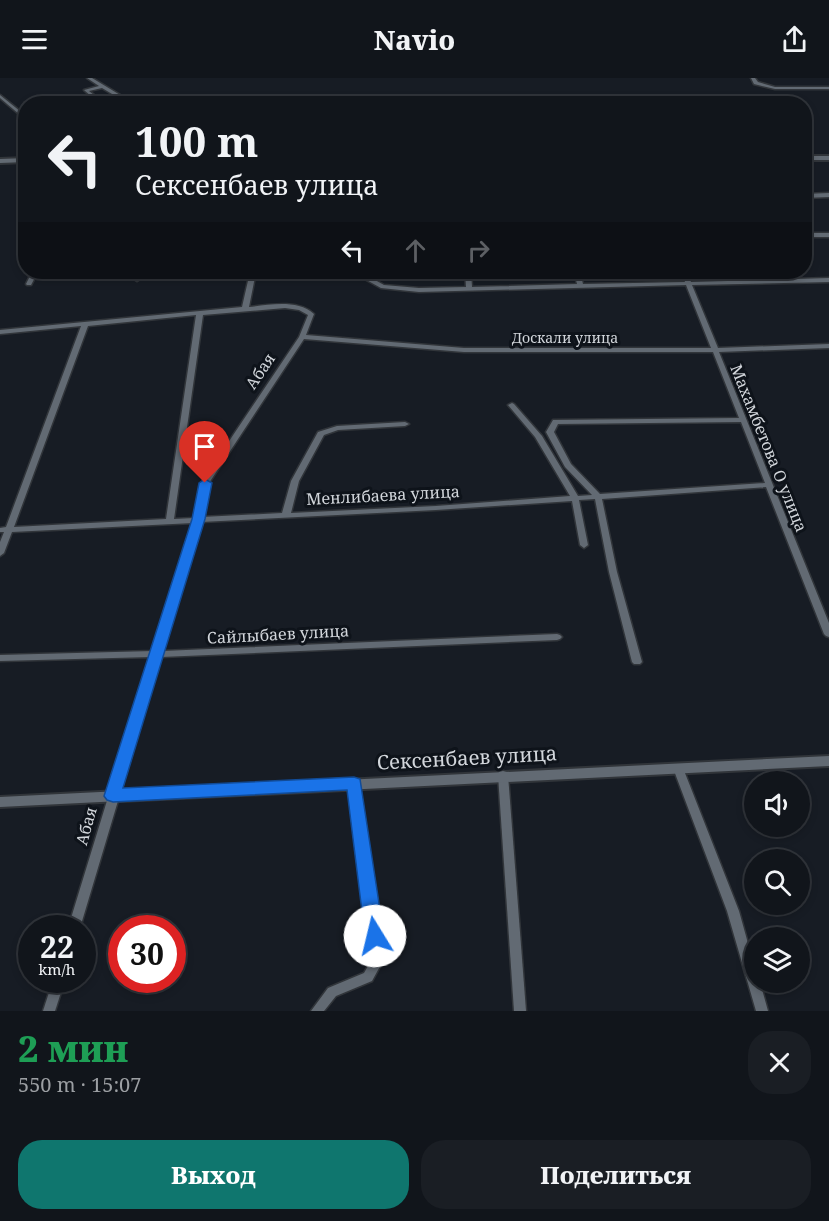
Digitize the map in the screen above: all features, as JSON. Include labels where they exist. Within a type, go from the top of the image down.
[{"type":"street","points":[[89,78],[120,96]]},
{"type":"street","points":[[753,78],[756,83],[775,88],[829,88]]},
{"type":"street","points":[[93,96],[86,90],[103,86]]},
{"type":"street","points":[[0,96],[18,112]]},
{"type":"street","points":[[812,158],[829,158]]},
{"type":"street","points":[[1,162],[18,161]]},
{"type":"street","points":[[812,196],[829,195]]},
{"type":"street","points":[[812,235],[829,235]]},
{"type":"street","points":[[28,284],[31,279]]},
{"type":"street","points":[[0,332],[245,309],[251,279]]},
{"type":"street","points":[[371,279],[383,287],[469,289],[829,280]]},
{"type":"street","points":[[468,279],[469,289]]},
{"type":"street","points":[[578,279],[580,286]]},
{"type":"street","name":"Махамбетова О улица","points":[[687,279],[829,634]]},
{"type":"street","name":"Абая","points":[[78,915],[198,519],[205,483],[302,337],[311,314],[306,309],[288,306],[245,309]]},
{"type":"street","points":[[170,520],[200,313]]},
{"type":"street","points":[[0,553],[4,529],[85,324]]},
{"type":"street","name":"Доскали улица","points":[[302,337],[464,350],[715,350],[829,346]]},
{"type":"street","points":[[512,405],[538,436],[575,498],[584,545]]},
{"type":"street","points":[[636,662],[613,572],[598,497],[568,465],[550,432],[556,422],[743,420]]},
{"type":"street","points":[[286,515],[295,481],[321,434],[337,428],[405,424]]},
{"type":"street","name":"Менлибаева улица","points":[[4,529],[286,515],[768,485]]},
{"type":"street","name":"Сайлыбаев улица","points":[[0,658],[158,654],[557,637]]},
{"type":"street","name":"Сексенбаев улица","points":[[0,802],[503,775],[829,761]]},
{"type":"street","points":[[678,768],[733,911],[762,1011]]},
{"type":"street","points":[[503,775],[520,1011]]},
{"type":"street","points":[[317,1011],[332,992],[368,976],[378,959],[354,783]]},
{"type":"street","points":[[50,1011],[55,993]]},
{"type":"route","points":[[205,483],[198,519],[113,796],[354,783],[375,936]]}]
